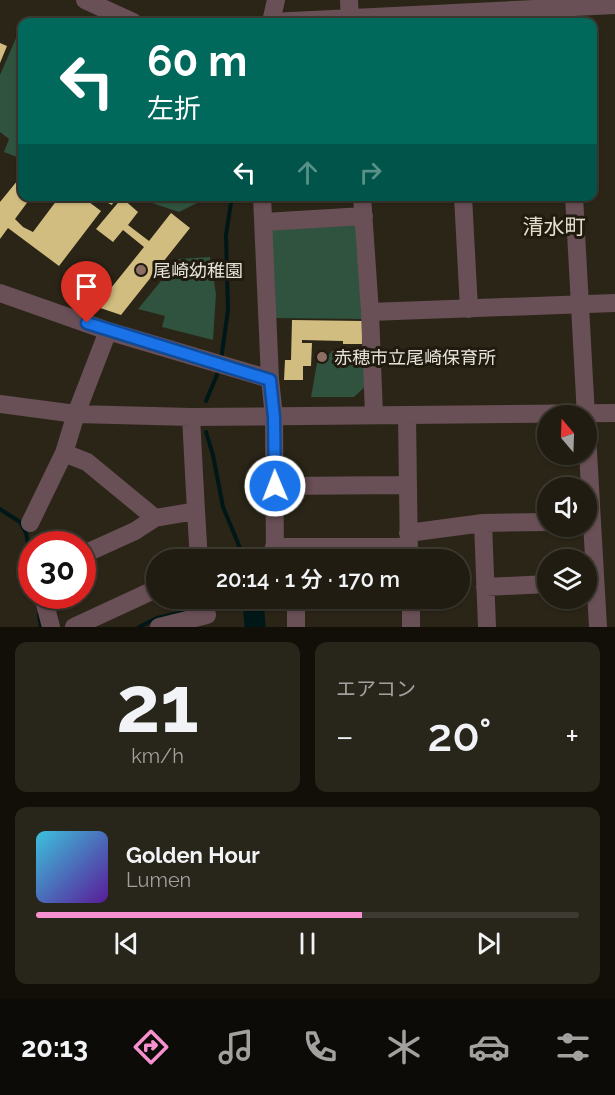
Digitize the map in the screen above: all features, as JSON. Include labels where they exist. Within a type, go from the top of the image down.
[{"type":"street","points":[[86,0],[124,18]]},
{"type":"street","points":[[272,18],[276,0]]},
{"type":"street","points":[[310,18],[350,14],[563,10],[615,5]]},
{"type":"street","points":[[262,201],[270,380],[274,417],[275,549]]},
{"type":"street","points":[[362,201],[374,416]]},
{"type":"street","points":[[463,201],[469,309]]},
{"type":"street","points":[[574,201],[585,405]]},
{"type":"street","points":[[264,222],[364,216]]},
{"type":"street","points":[[0,293],[108,331],[270,380]]},
{"type":"street","points":[[370,312],[615,303]]},
{"type":"street","points":[[30,523],[64,453],[76,414],[108,331]]},
{"type":"street","points":[[0,404],[76,414],[191,417],[537,415]]},
{"type":"street","points":[[597,414],[615,413]]},
{"type":"street","points":[[407,415],[408,546]]},
{"type":"street","points":[[191,417],[199,549]]},
{"type":"street","points":[[64,453],[87,462],[155,518]]},
{"type":"street","points":[[275,486],[408,485]]},
{"type":"street","points":[[96,549],[135,531],[155,518],[196,511]]},
{"type":"street","points":[[351,549],[408,546],[483,523],[537,522]]},
{"type":"street","points":[[483,523],[487,627]]},
{"type":"street","points":[[485,587],[537,585]]},
{"type":"street","points":[[74,627],[146,594]]},
{"type":"street","points":[[47,609],[51,627]]},
{"type":"street","points":[[296,609],[296,627]]},
{"type":"street","points":[[411,609],[411,627]]},
{"type":"street","points":[[595,609],[598,627]]},
{"type":"street","points":[[159,627],[206,614]]},
{"type":"green space","points":[[18,33],[18,157],[4,152],[9,139],[0,132],[0,75]]},
{"type":"green space","points":[[146,201],[201,201],[179,212]]},
{"type":"green space","points":[[359,224],[362,319],[274,318],[270,231],[274,226]]},
{"type":"green space","points":[[210,257],[216,294],[213,340],[162,327],[165,316],[138,309],[179,259]]},
{"type":"green space","points":[[363,350],[365,387],[354,397],[311,397],[317,363],[324,361],[332,351]]},
{"type":"building","points":[[0,43],[7,46],[0,63]]},
{"type":"building","points":[[18,180],[18,201],[28,201],[15,219],[23,227],[33,232],[56,201],[88,201],[101,211],[59,266],[8,228],[0,239],[0,202]]},
{"type":"building","points":[[119,201],[125,201],[138,212],[128,225],[149,241],[171,213],[190,228],[121,315],[65,296],[72,275],[111,288],[144,247],[123,230],[113,242],[96,229]]},
{"type":"building","points":[[292,320],[362,321],[362,344],[302,340],[302,343],[312,343],[311,366],[303,366],[303,380],[284,380],[285,360],[291,360]]},
{"type":"waterway","points":[[221,360],[228,310],[226,235],[231,201]]},
{"type":"waterway","points":[[206,401],[219,370]]},
{"type":"waterway","points":[[206,432],[223,507],[240,549]]},
{"type":"waterway","points":[[0,509],[20,522],[25,531]]},
{"type":"waterway","points":[[254,609],[255,627]]},
{"type":"waterway","points":[[139,627],[157,618],[183,612]]},
{"type":"waterway","points":[[39,614],[41,627]]},
{"type":"place","name":"尾崎幼稚園","points":[[141,270]]},
{"type":"place","name":"赤穂市立尾崎保育所","points":[[322,357]]},
{"type":"district","name":"清水町","points":[[554,226]]},
{"type":"route","points":[[87,323],[270,380],[274,417],[275,486]]}]
